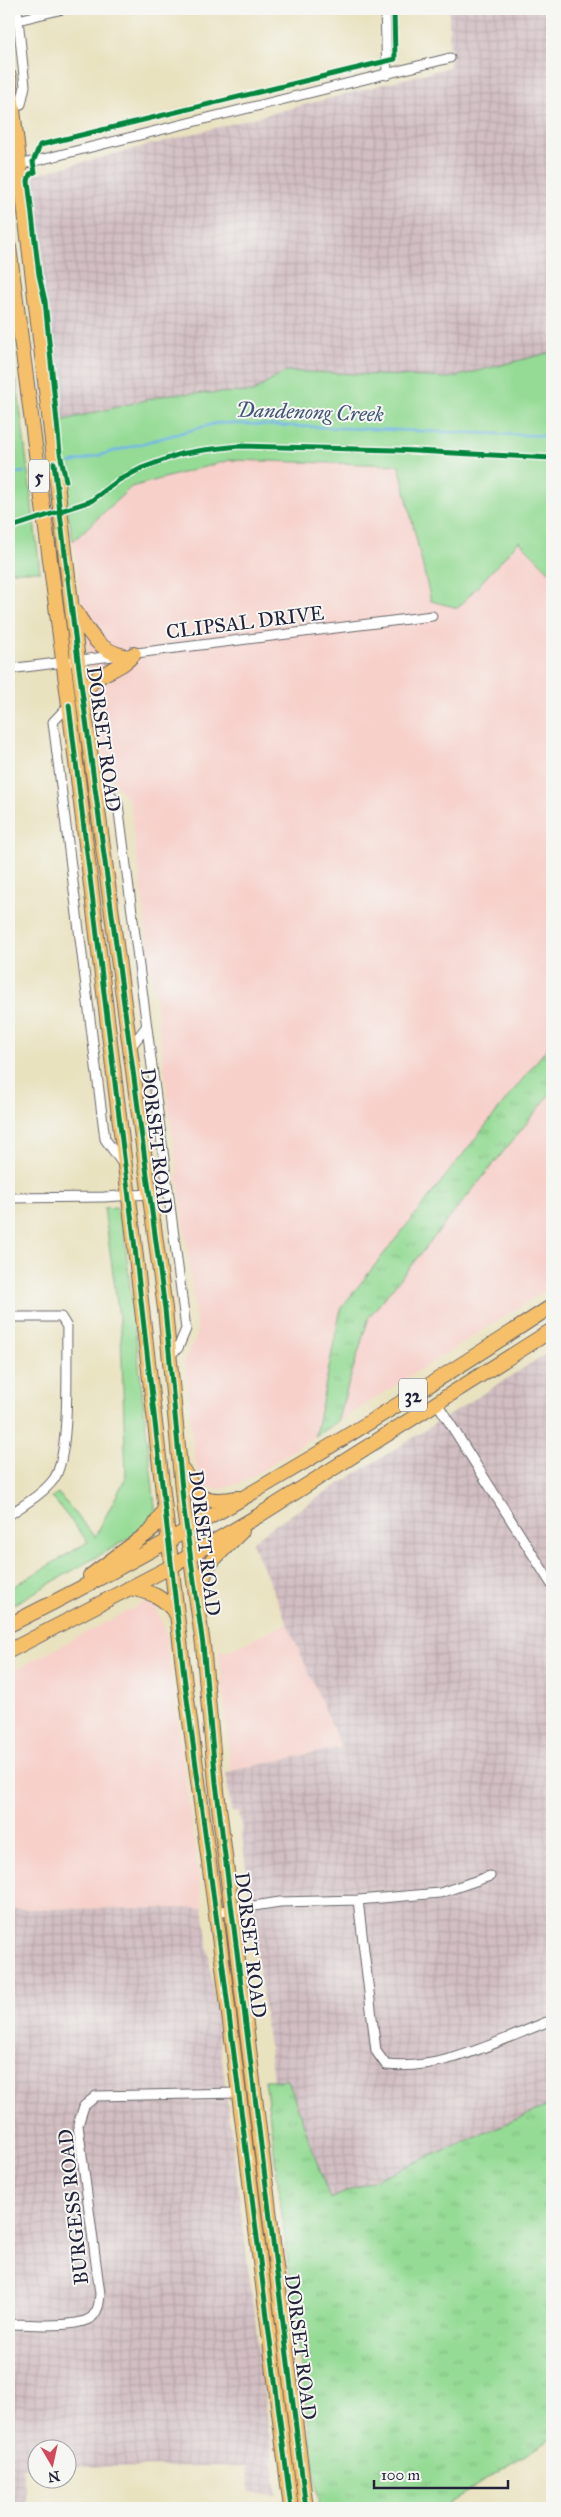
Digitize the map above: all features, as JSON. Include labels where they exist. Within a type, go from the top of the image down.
[{"type":"main road","name":"DORSET ROAD","points":[[9,76],[14,166],[170,1355],[187,1532],[197,1598],[232,1910],[306,2508]]},
{"type":"main road","name":"DORSET ROAD","points":[[9,247],[69,705],[129,1196],[164,1510],[290,2508]]},
{"type":"main road","points":[[73,608],[94,641],[108,651],[129,655],[128,661],[96,677],[84,694]]},
{"type":"main road","name":"32","points":[[9,1625],[187,1532],[552,1306]]},
{"type":"main road","points":[[535,1318],[549,1332]]},
{"type":"main road","name":"32","points":[[9,1651],[172,1566],[258,1516],[549,1332]]},
{"type":"main road","points":[[180,1465],[196,1493],[205,1498],[223,1501],[242,1498]]},
{"type":"main road","points":[[56,1601],[152,1530],[164,1510]]},
{"type":"main road","points":[[197,1598],[208,1565],[258,1516]]},
{"type":"main road","points":[[129,1588],[154,1593],[162,1598],[177,1616]]},
{"type":"main road","points":[[238,2093],[254,2091]]},
{"type":"street","points":[[17,9],[25,86],[21,104]]},
{"type":"street","points":[[18,20],[63,9]]},
{"type":"street","points":[[385,9],[387,75]]},
{"type":"street","points":[[14,166],[450,58]]},
{"type":"street","name":"CLIPSAL DRIVE","points":[[9,669],[432,616]]},
{"type":"street","name":"DORSET ROAD","points":[[95,774],[118,804],[186,1329],[178,1348],[170,1355]]},
{"type":"street","name":"DORSET ROAD","points":[[130,1048],[146,1027]]},
{"type":"street","points":[[9,1198],[149,1194]]},
{"type":"street","points":[[9,1317],[61,1317],[67,1327],[64,1442],[60,1466],[54,1479],[46,1488],[9,1515]]},
{"type":"street","points":[[437,1403],[552,1586]]},
{"type":"street","points":[[215,1912],[280,1902],[358,1900],[440,1892],[490,1876]]},
{"type":"street","points":[[358,1900],[376,2051],[386,2065],[401,2067],[454,2058],[552,2020]]},
{"type":"street","name":"BURGESS ROAD","points":[[9,2324],[74,2324],[92,2318],[99,2308],[100,2294],[78,2125],[84,2106],[96,2096],[238,2093]]},
{"type":"shaded area","points":[[449,9],[552,9],[552,352],[450,378],[286,371],[254,392],[170,394],[52,423],[22,178],[450,67]]},
{"type":"shaded area","points":[[230,460],[399,465],[431,601],[458,607],[519,540],[552,574],[552,1286],[243,1482],[220,1489],[202,1486],[195,1460],[185,1361],[198,1333],[130,802],[105,771],[73,541],[131,487]]},
{"type":"shaded area","points":[[552,1350],[552,2104],[330,2199],[288,2080],[273,2080],[239,1811],[231,1812],[226,1772],[341,1747],[252,1542],[276,1524]]},
{"type":"shaded area","points":[[145,1602],[155,1607],[165,1631],[203,1908],[9,1909],[9,1673]]},
{"type":"shaded area","points":[[287,1623],[341,1747],[231,1771],[219,1649],[227,1652]]},
{"type":"shaded area","points":[[203,1908],[277,2495],[250,2492],[247,2466],[78,2467],[78,2440],[28,2440],[28,2468],[22,2468],[28,2508],[9,2508],[9,1909]]},
{"type":"green space","points":[[552,352],[552,574],[519,541],[458,608],[431,601],[399,465],[230,460],[131,487],[73,541],[52,423],[170,394],[253,392],[286,371],[450,378]]},
{"type":"green space","points":[[17,381],[40,571],[9,571],[9,382]]},
{"type":"green space","points":[[552,1042],[552,1092],[369,1317],[337,1422],[315,1436],[341,1308]]},
{"type":"green space","points":[[116,1207],[122,1214],[156,1516],[140,1532],[9,1607],[9,1589],[88,1542],[52,1497],[58,1493],[95,1537],[126,1477],[121,1332],[104,1208]]},
{"type":"green space","points":[[265,2080],[288,2080],[330,2199],[552,2104],[552,2438],[441,2508],[319,2508]]},
{"type":"waterway","name":"Dandenong Creek","points":[[71,463],[217,423],[552,436]]},
{"type":"waterway","name":"Dandenong Creek","points":[[9,474],[24,472]]},
{"type":"cycle path","points":[[66,481],[60,453],[45,301],[39,275],[28,181],[30,174],[35,172],[33,162],[40,145],[395,59],[394,9]]},
{"type":"cycle path","points":[[9,528],[91,501],[119,480],[142,468],[180,454],[204,450],[239,446],[396,450],[552,458]]},
{"type":"cycle path","points":[[54,463],[78,661],[165,1309],[184,1510],[203,1645],[216,1783],[306,2508]]},
{"type":"cycle path","points":[[69,705],[133,1231],[185,1684],[223,1967],[291,2508]]}]
